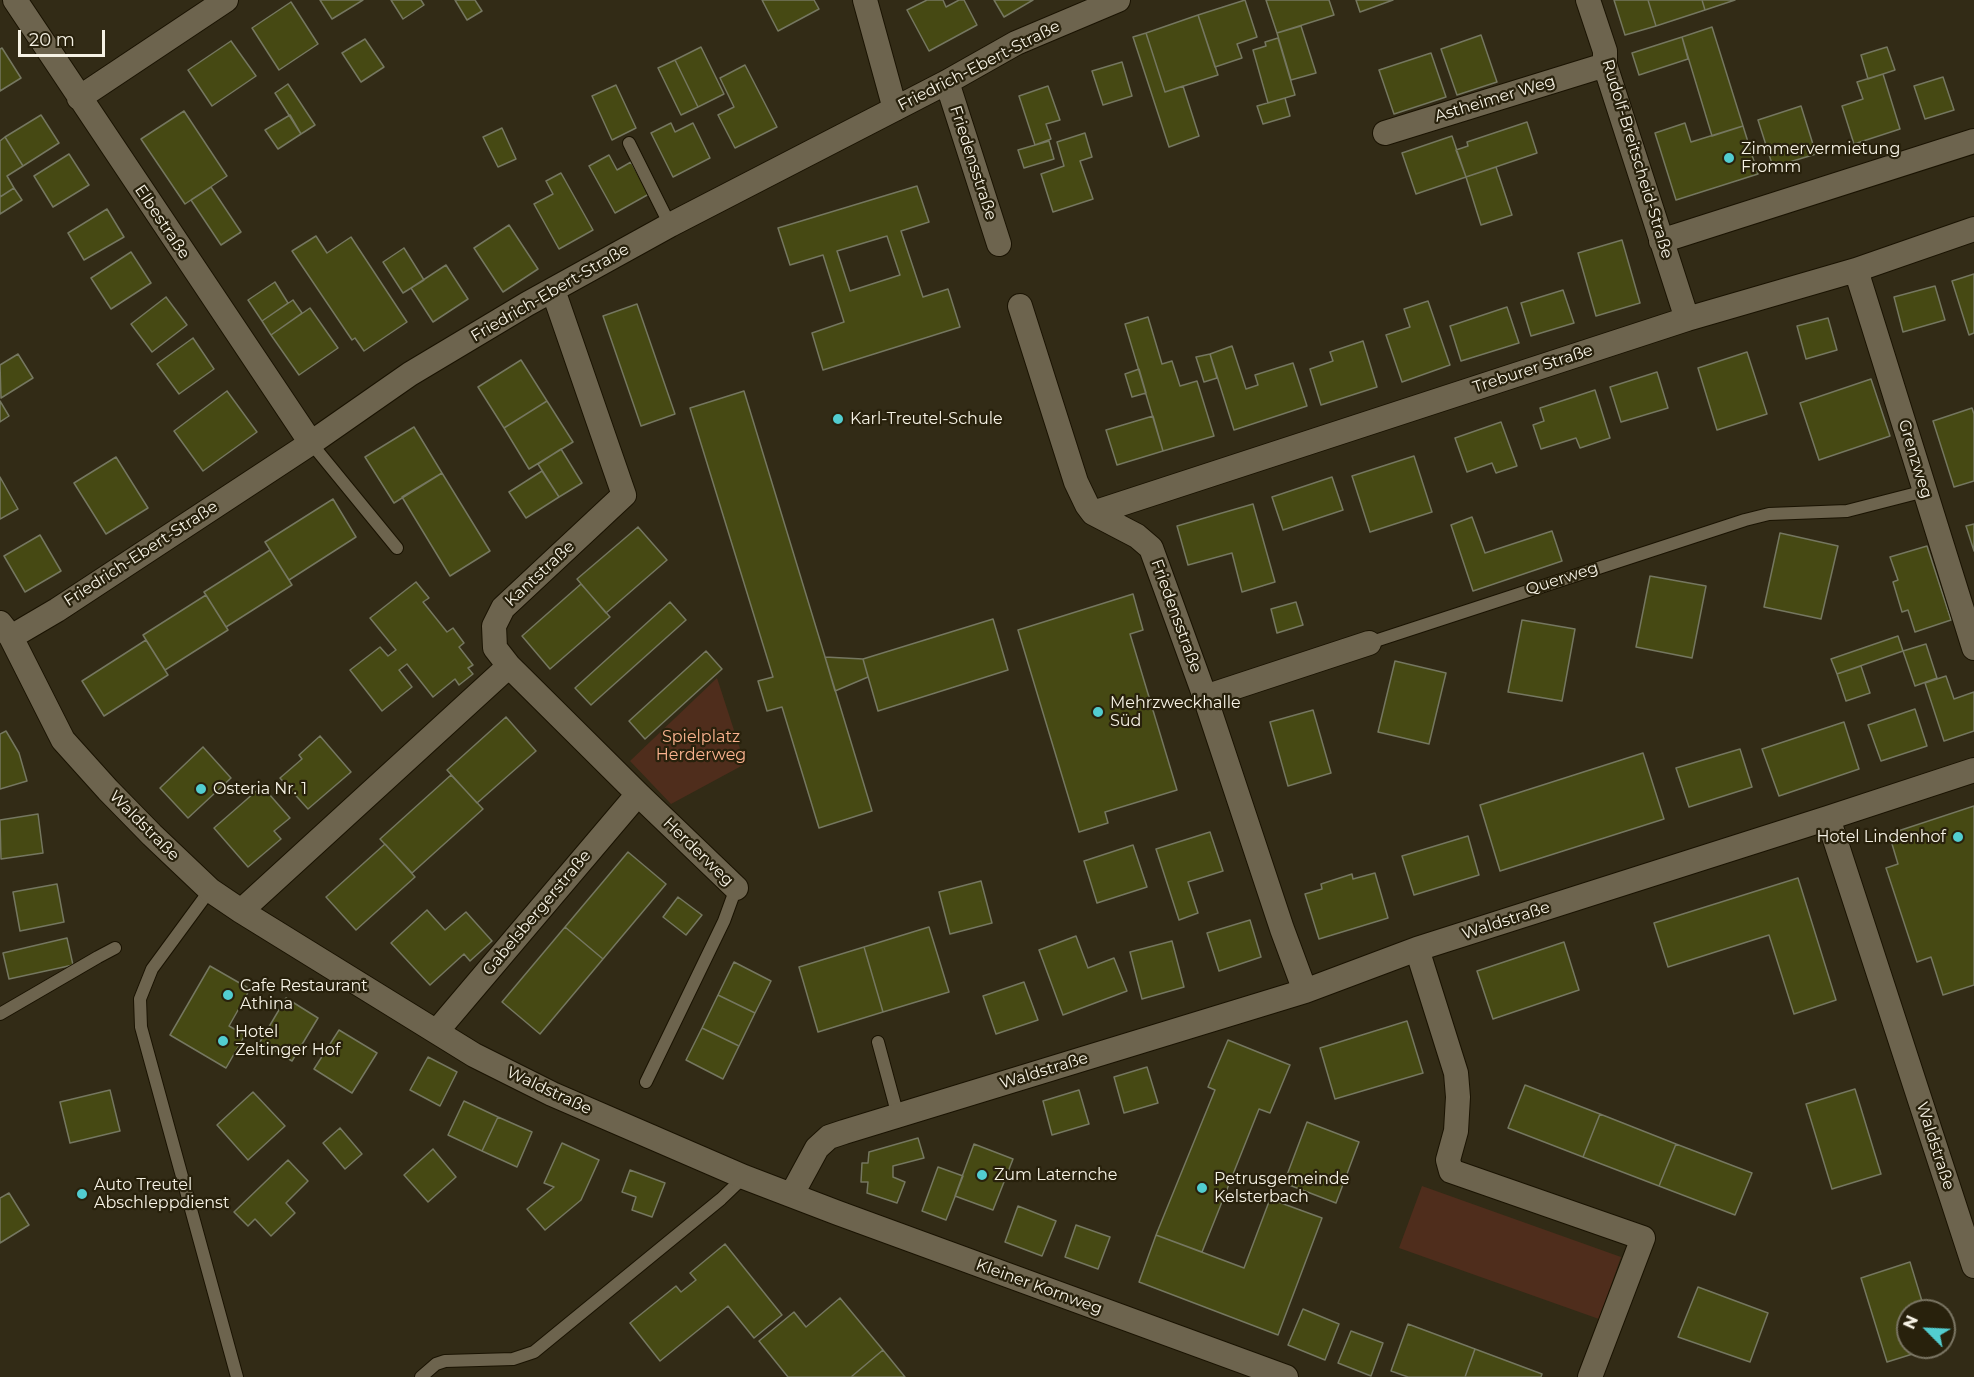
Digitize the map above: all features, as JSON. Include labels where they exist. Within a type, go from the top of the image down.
[{"type":"street","name":"Elbestraße","points":[[15,0],[311,443]]},
{"type":"street","points":[[79,98],[226,0]]},
{"type":"street","points":[[865,0],[895,109]]},
{"type":"street","name":"Friedrich-Ebert-Straße","points":[[5,630],[66,603],[311,443],[410,374],[553,290],[670,225],[947,82],[1089,5],[1118,0]]},
{"type":"street","name":"Rudolf-Breitscheid-Straße","points":[[1588,0],[1605,51],[1605,65],[1687,319]]},
{"type":"street","name":"Astheimer Weg","points":[[1385,133],[1605,65]]},
{"type":"street","name":"Friedensstraße","points":[[947,82],[999,244]]},
{"type":"street","points":[[1661,241],[1974,141]]},
{"type":"street","name":"Treburer Straße","points":[[1093,513],[1687,319],[1856,270],[1974,230]]},
{"type":"street","name":"Grenzweg","points":[[1856,270],[1974,648]]},
{"type":"street","name":"Kantstraße","points":[[509,666],[495,648],[494,626],[503,608],[624,495],[553,290]]},
{"type":"street","points":[[1020,306],[1076,482],[1093,513]]},
{"type":"street","name":"Friedensstraße","points":[[1093,513],[1137,536],[1151,548],[1305,991]]},
{"type":"street","name":"Waldstraße","points":[[5,630],[63,740],[108,790],[210,890],[474,1055],[552,1094],[744,1176],[792,1194],[817,1148],[829,1137],[1305,991],[1417,949],[1828,818],[1974,1266]]},
{"type":"street","name":"Querweg","points":[[1205,698],[1369,643]]},
{"type":"street","points":[[241,911],[509,666]]},
{"type":"street","name":"Herderweg","points":[[509,666],[736,888]]},
{"type":"street","points":[[1828,818],[1974,770]]},
{"type":"street","name":"Gabelsbergerstraße","points":[[437,1031],[638,794]]},
{"type":"street","points":[[1417,949],[1456,1073],[1458,1097],[1456,1131],[1448,1160],[1451,1171],[1643,1238],[1590,1377]]},
{"type":"street","name":"Kleiner Kornweg","points":[[792,1194],[1286,1377]]},
{"type":"lane","points":[[629,142],[670,225]]},
{"type":"lane","points":[[311,443],[397,548]]},
{"type":"lane","name":"Querweg","points":[[1369,643],[1745,520],[1769,514],[1847,511],[1925,491]]},
{"type":"lane","name":"Herderweg","points":[[646,1082],[724,921],[736,888]]},
{"type":"lane","points":[[210,890],[152,969],[140,999],[141,1027],[237,1377]]},
{"type":"lane","points":[[0,1014],[116,948]]},
{"type":"lane","points":[[878,1042],[898,1116]]},
{"type":"lane","points":[[420,1377],[436,1364],[445,1361],[513,1359],[534,1352],[721,1199],[744,1176]]},
{"type":"green space","name":"Spielplatz Herderweg","points":[[717,678],[745,764],[671,804],[630,761]]},
{"type":"green space","points":[[1422,1186],[1621,1257],[1599,1319],[1399,1248]]},
{"type":"building","points":[[320,0],[363,0],[332,19]]},
{"type":"building","points":[[391,0],[421,0],[424,5],[403,19]]},
{"type":"building","points":[[455,0],[475,0],[482,11],[467,20]]},
{"type":"building","points":[[762,0],[814,0],[819,9],[778,31]]},
{"type":"building","points":[[927,0],[943,0],[946,7],[959,0],[964,0],[977,25],[929,51],[907,10]]},
{"type":"building","points":[[994,0],[1033,0],[1004,17]]},
{"type":"building","points":[[1245,0],[1257,37],[1237,44],[1242,58],[1215,67],[1198,15]]},
{"type":"building","points":[[1266,0],[1329,0],[1334,15],[1277,33]]},
{"type":"building","points":[[1356,0],[1393,0],[1360,12]]},
{"type":"building","points":[[1614,0],[1648,0],[1656,26],[1625,35]]},
{"type":"building","points":[[1648,0],[1702,0],[1705,10],[1656,26]]},
{"type":"building","points":[[1702,0],[1735,0],[1705,10]]},
{"type":"building","points":[[291,2],[318,44],[279,70],[252,28]]},
{"type":"building","points":[[1198,15],[1218,75],[1165,92],[1146,33]]},
{"type":"building","points":[[1301,26],[1316,73],[1291,80],[1277,33]]},
{"type":"building","points":[[1712,27],[1743,126],[1712,136],[1682,37]]},
{"type":"building","points":[[1146,33],[1165,92],[1183,86],[1199,136],[1169,147],[1133,37]]},
{"type":"building","points":[[1481,35],[1497,82],[1457,95],[1441,49]]},
{"type":"building","points":[[1682,37],[1688,59],[1639,75],[1632,53]]},
{"type":"building","points":[[1278,38],[1295,95],[1268,103],[1253,50],[1266,46],[1265,42]]},
{"type":"building","points":[[365,39],[384,67],[361,82],[342,53]]},
{"type":"building","points":[[231,41],[256,76],[212,106],[188,70]]},
{"type":"building","points":[[701,47],[724,94],[698,107],[675,60]]},
{"type":"building","points":[[1887,47],[1895,70],[1868,79],[1861,55]]},
{"type":"building","points":[[2,48],[21,78],[0,91],[0,49]]},
{"type":"building","points":[[1431,53],[1446,97],[1394,114],[1379,70]]},
{"type":"building","points":[[675,60],[698,107],[681,115],[658,68]]},
{"type":"building","points":[[1122,62],[1132,96],[1103,105],[1092,71]]},
{"type":"building","points":[[745,65],[777,127],[735,148],[718,115],[734,107],[720,78]]},
{"type":"building","points":[[1883,74],[1900,129],[1854,144],[1842,106],[1863,99],[1857,82]]},
{"type":"building","points":[[1943,77],[1954,110],[1925,119],[1914,86]]},
{"type":"building","points":[[288,84],[315,125],[301,134],[275,93]]},
{"type":"building","points":[[616,85],[636,128],[612,140],[592,96]]},
{"type":"building","points":[[1048,86],[1060,120],[1046,124],[1051,139],[1035,145],[1019,96]]},
{"type":"building","points":[[1285,98],[1290,116],[1263,124],[1257,106]]},
{"type":"building","points":[[1801,106],[1816,154],[1773,167],[1758,120]]},
{"type":"building","points":[[184,111],[227,176],[185,204],[141,139]]},
{"type":"building","points":[[41,115],[59,143],[23,166],[5,137]]},
{"type":"building","points":[[290,115],[301,134],[278,149],[265,130]]},
{"type":"building","points":[[1527,122],[1537,153],[1466,177],[1456,150],[1468,146],[1467,142]]},
{"type":"building","points":[[671,123],[675,132],[693,123],[710,158],[673,177],[651,133]]},
{"type":"building","points":[[1685,123],[1691,142],[1743,126],[1758,174],[1676,200],[1655,133]]},
{"type":"building","points":[[502,128],[516,159],[498,167],[483,137]]},
{"type":"building","points":[[1085,133],[1092,157],[1080,161],[1093,199],[1053,212],[1041,174],[1064,166],[1057,142]]},
{"type":"building","points":[[1452,136],[1466,177],[1416,194],[1402,153]]},
{"type":"building","points":[[5,137],[23,166],[7,176],[14,188],[0,197],[0,141]]},
{"type":"building","points":[[1049,141],[1054,159],[1024,168],[1018,150]]},
{"type":"building","points":[[69,154],[89,185],[53,207],[34,176]]},
{"type":"building","points":[[609,155],[617,170],[631,162],[649,194],[615,213],[589,166]]},
{"type":"building","points":[[1496,167],[1512,215],[1481,225],[1466,177]]},
{"type":"building","points":[[561,173],[593,230],[559,249],[534,204],[553,194],[546,181]]},
{"type":"building","points":[[917,186],[929,222],[901,231],[923,297],[948,289],[960,327],[823,370],[812,333],[844,322],[823,255],[790,265],[778,228]],"holes":[[[887,236],[900,275],[850,291],[837,251]]]},
{"type":"building","points":[[211,187],[241,232],[221,245],[191,200]]},
{"type":"building","points":[[14,188],[22,200],[0,214],[0,197]]},
{"type":"building","points":[[107,209],[124,237],[84,260],[68,233]]},
{"type":"building","points":[[509,225],[538,269],[503,292],[474,248]]},
{"type":"building","points":[[316,236],[327,253],[351,237],[407,322],[364,351],[355,338],[352,340],[292,251]]},
{"type":"building","points":[[1622,240],[1640,303],[1596,316],[1578,253]]},
{"type":"building","points":[[404,248],[424,280],[403,293],[383,262]]},
{"type":"building","points":[[131,252],[151,283],[111,309],[91,278]]},
{"type":"building","points":[[446,265],[468,299],[433,322],[411,288]]},
{"type":"building","points":[[1974,274],[1974,333],[1969,335],[1952,281]]},
{"type":"building","points":[[275,282],[288,303],[262,321],[248,300]]},
{"type":"building","points":[[1935,286],[1945,320],[1903,332],[1894,297]]},
{"type":"building","points":[[1563,290],[1574,323],[1531,336],[1521,303]]},
{"type":"building","points":[[166,297],[187,325],[152,352],[131,324]]},
{"type":"building","points":[[293,300],[302,313],[271,335],[262,321]]},
{"type":"building","points":[[1428,301],[1450,365],[1402,382],[1386,335],[1410,327],[1404,309]]},
{"type":"building","points":[[637,304],[675,414],[641,426],[603,316]]},
{"type":"building","points":[[1507,307],[1519,343],[1461,361],[1450,326]]},
{"type":"building","points":[[310,308],[338,348],[299,375],[271,335]]},
{"type":"building","points":[[1148,317],[1162,364],[1172,361],[1180,386],[1197,381],[1214,436],[1163,451],[1125,324]]},
{"type":"building","points":[[1828,318],[1837,350],[1806,359],[1797,326]]},
{"type":"building","points":[[193,338],[214,369],[179,394],[157,364]]},
{"type":"building","points":[[1363,341],[1377,387],[1321,405],[1310,369],[1333,361],[1330,352]]},
{"type":"building","points":[[1232,346],[1246,389],[1258,385],[1255,375],[1293,363],[1307,406],[1234,430],[1210,354]]},
{"type":"building","points":[[1747,352],[1767,414],[1717,430],[1698,368]]},
{"type":"building","points":[[18,354],[33,378],[1,398],[0,365]]},
{"type":"building","points":[[1210,354],[1217,378],[1204,382],[1196,357]]},
{"type":"building","points":[[521,360],[547,401],[504,428],[478,387]]},
{"type":"building","points":[[1139,369],[1146,393],[1132,397],[1125,374]]},
{"type":"building","points":[[1657,372],[1668,408],[1621,422],[1610,387]]},
{"type":"building","points":[[1871,379],[1890,436],[1819,460],[1800,403]]},
{"type":"building","points":[[1595,390],[1610,438],[1580,448],[1576,438],[1541,449],[1533,425],[1544,421],[1540,408]]},
{"type":"building","points":[[227,391],[257,432],[203,471],[174,431]]},
{"type":"building","points":[[744,391],[872,811],[819,828],[782,707],[767,711],[758,681],[773,677],[690,408]]},
{"type":"building","points":[[0,401],[9,416],[0,422]]},
{"type":"building","points":[[547,401],[573,442],[529,469],[504,428]]},
{"type":"building","points":[[1972,408],[1974,414],[1974,481],[1954,487],[1933,421]]},
{"type":"building","points":[[1153,416],[1163,451],[1117,465],[1106,430]]},
{"type":"building","points":[[1501,422],[1517,466],[1496,473],[1492,463],[1467,472],[1455,438]]},
{"type":"building","points":[[414,427],[442,473],[394,503],[365,457]]},
{"type":"building","points":[[561,449],[582,483],[559,497],[538,464]]},
{"type":"building","points":[[1414,456],[1432,512],[1370,532],[1352,476]]},
{"type":"building","points":[[116,457],[148,508],[106,534],[74,483]]},
{"type":"building","points":[[542,471],[559,497],[526,518],[509,492]]},
{"type":"building","points":[[442,473],[490,551],[450,576],[402,497]]},
{"type":"building","points":[[0,477],[18,509],[0,519]]},
{"type":"building","points":[[1332,477],[1343,510],[1283,530],[1272,497]]},
{"type":"building","points":[[333,499],[356,537],[289,580],[265,542]]},
{"type":"building","points":[[1253,504],[1275,582],[1242,592],[1232,553],[1188,565],[1177,526]]},
{"type":"building","points":[[1472,517],[1485,553],[1552,531],[1562,561],[1473,591],[1451,525]]},
{"type":"building","points":[[1974,524],[1974,551],[1966,526]]},
{"type":"building","points":[[638,527],[667,560],[606,613],[577,579]]},
{"type":"building","points":[[1780,533],[1838,546],[1821,619],[1764,607]]},
{"type":"building","points":[[40,535],[61,571],[25,592],[4,556]]},
{"type":"building","points":[[1927,546],[1951,620],[1915,632],[1908,610],[1902,612],[1893,582],[1898,580],[1890,557]]},
{"type":"building","points":[[270,550],[292,585],[226,627],[204,592]]},
{"type":"building","points":[[1650,576],[1706,586],[1692,658],[1636,647]]},
{"type":"building","points":[[416,582],[429,598],[423,602],[447,632],[453,628],[464,643],[459,647],[473,665],[468,668],[473,674],[459,685],[455,679],[433,697],[407,664],[399,670],[412,687],[382,711],[350,670],[380,647],[388,656],[396,650],[370,618]]},
{"type":"building","points":[[581,584],[610,617],[550,669],[522,636]]},
{"type":"building","name":"Mehrzweckhalle Süd","points":[[1133,594],[1143,630],[1130,634],[1177,790],[1105,812],[1108,823],[1079,832],[1018,630]]},
{"type":"building","points":[[206,595],[228,630],[165,670],[143,635]]},
{"type":"building","points":[[670,602],[686,620],[591,705],[575,688]]},
{"type":"building","points":[[1296,602],[1303,625],[1277,633],[1271,609]]},
{"type":"building","points":[[993,619],[1008,670],[878,711],[863,659]]},
{"type":"building","points":[[1522,620],[1575,629],[1562,701],[1508,692]]},
{"type":"building","points":[[1898,636],[1903,651],[1837,674],[1831,659]]},
{"type":"building","points":[[146,640],[168,675],[104,716],[82,681]]},
{"type":"building","points":[[1926,644],[1937,678],[1915,686],[1903,651]]},
{"type":"building","points":[[706,651],[722,669],[645,739],[629,721]]},
{"type":"building","points":[[825,657],[863,659],[868,677],[835,691]]},
{"type":"building","points":[[1395,661],[1446,673],[1429,744],[1378,732]]},
{"type":"building","points":[[1861,666],[1870,693],[1846,701],[1837,674]]},
{"type":"building","points":[[1946,676],[1954,699],[1974,692],[1974,731],[1944,741],[1925,683]]},
{"type":"building","points":[[1915,709],[1927,746],[1881,761],[1868,725]]},
{"type":"building","points":[[1313,710],[1331,773],[1288,786],[1270,722]]},
{"type":"building","points":[[506,717],[536,751],[477,803],[447,770]]},
{"type":"building","points":[[1844,722],[1859,769],[1779,796],[1762,749]]},
{"type":"building","points":[[6,731],[19,753],[27,781],[0,789],[0,734]]},
{"type":"building","points":[[320,736],[351,772],[308,809],[280,778],[302,759],[299,755]]},
{"type":"building","points":[[203,747],[231,778],[188,818],[160,788]]},
{"type":"building","points":[[1740,749],[1752,787],[1689,807],[1676,768]]},
{"type":"building","points":[[1643,753],[1664,819],[1500,871],[1480,805]]},
{"type":"building","points":[[451,775],[483,809],[412,873],[380,839]]},
{"type":"building","points":[[262,786],[290,818],[274,831],[281,839],[248,867],[214,828]]},
{"type":"building","points":[[1974,806],[1974,985],[1943,995],[1931,957],[1917,962],[1886,868],[1898,864],[1889,834]]},
{"type":"building","points":[[38,814],[43,853],[1,859],[0,820]]},
{"type":"building","points":[[1210,832],[1223,871],[1188,882],[1198,913],[1179,920],[1156,849]]},
{"type":"building","points":[[1468,836],[1479,875],[1414,895],[1402,856]]},
{"type":"building","points":[[385,844],[415,877],[356,930],[326,897]]},
{"type":"building","points":[[1133,845],[1147,887],[1097,903],[1084,861]]},
{"type":"building","points":[[628,852],[666,884],[603,959],[565,927]]},
{"type":"building","points":[[1375,873],[1388,918],[1319,939],[1305,894],[1322,889],[1321,884],[1352,874],[1353,879]]},
{"type":"building","points":[[1798,878],[1836,1000],[1794,1014],[1769,935],[1668,967],[1654,923]]},
{"type":"building","points":[[981,881],[992,923],[950,934],[939,892]]},
{"type":"building","points":[[57,884],[64,922],[20,931],[13,892]]},
{"type":"building","points":[[678,897],[702,915],[686,935],[663,917]]},
{"type":"building","points":[[427,910],[445,930],[466,912],[492,941],[470,961],[464,954],[430,985],[391,943]]},
{"type":"building","points":[[1250,920],[1261,957],[1219,971],[1207,933]]},
{"type":"building","points":[[565,927],[603,959],[540,1034],[502,1002]]},
{"type":"building","points":[[929,927],[949,992],[883,1012],[864,947]]},
{"type":"building","points":[[1076,936],[1088,968],[1114,958],[1127,991],[1063,1015],[1039,950]]},
{"type":"building","points":[[67,938],[73,965],[9,979],[3,953]]},
{"type":"building","points":[[1172,941],[1184,987],[1142,999],[1130,952]]},
{"type":"building","points":[[1564,942],[1579,990],[1493,1019],[1477,971]]},
{"type":"building","points":[[864,947],[883,1012],[818,1032],[799,967]]},
{"type":"building","points":[[734,962],[771,981],[755,1013],[718,995]]},
{"type":"building","points":[[210,966],[250,989],[229,1026],[245,1035],[226,1068],[170,1035]]},
{"type":"building","points":[[1024,982],[1038,1020],[996,1034],[983,996]]},
{"type":"building","points":[[718,995],[755,1013],[739,1046],[702,1028]]},
{"type":"building","points":[[286,998],[318,1018],[292,1061],[260,1042]]},
{"type":"building","points":[[1407,1021],[1423,1073],[1335,1099],[1320,1048]]},
{"type":"building","points":[[702,1028],[739,1046],[723,1079],[686,1060]]},
{"type":"building","points":[[339,1030],[377,1053],[352,1093],[314,1069]]},
{"type":"building","points":[[1228,1040],[1290,1065],[1270,1113],[1259,1109],[1202,1252],[1156,1235],[1215,1090],[1208,1087]]},
{"type":"building","points":[[428,1057],[457,1072],[440,1106],[410,1090]]},
{"type":"building","points":[[1147,1067],[1158,1103],[1124,1113],[1114,1077]]},
{"type":"building","points":[[1525,1085],[1600,1114],[1583,1157],[1508,1128]]},
{"type":"building","points":[[1855,1089],[1881,1174],[1832,1189],[1806,1104]]},
{"type":"building","points":[[110,1090],[120,1131],[70,1143],[60,1102]]},
{"type":"building","points":[[1079,1090],[1089,1124],[1052,1135],[1043,1101]]},
{"type":"building","points":[[253,1092],[285,1126],[248,1160],[217,1125]]},
{"type":"building","points":[[464,1101],[498,1117],[482,1151],[448,1135]]},
{"type":"building","points":[[1600,1114],[1676,1144],[1659,1186],[1583,1157]]},
{"type":"building","points":[[498,1117],[532,1132],[517,1167],[482,1151]]},
{"type":"building","points":[[1307,1122],[1359,1142],[1336,1203],[1284,1183]]},
{"type":"building","points":[[340,1128],[362,1154],[345,1169],[323,1143]]},
{"type":"building","points":[[918,1138],[924,1158],[893,1166],[893,1177],[905,1182],[897,1203],[867,1193],[868,1182],[861,1182],[862,1163],[868,1163],[869,1152]]},
{"type":"building","points":[[562,1143],[599,1160],[581,1200],[545,1230],[527,1209],[554,1187],[544,1183]]},
{"type":"building","points":[[974,1144],[1013,1159],[993,1210],[955,1196]]},
{"type":"building","points":[[1676,1144],[1752,1173],[1735,1215],[1659,1186]]},
{"type":"building","points":[[433,1149],[456,1177],[428,1202],[404,1175]]},
{"type":"building","points":[[288,1160],[308,1181],[286,1203],[295,1213],[271,1236],[255,1219],[248,1226],[234,1212]]},
{"type":"building","points":[[938,1167],[963,1176],[946,1220],[922,1211]]},
{"type":"building","points":[[630,1170],[665,1183],[652,1217],[632,1210],[636,1197],[622,1192]]},
{"type":"building","points":[[9,1193],[29,1225],[0,1243],[0,1198]]},
{"type":"building","points":[[1270,1199],[1322,1218],[1278,1335],[1139,1282],[1156,1235],[1244,1268]]},
{"type":"building","points":[[1018,1206],[1056,1221],[1042,1256],[1005,1242]]},
{"type":"building","points":[[1076,1225],[1110,1237],[1098,1269],[1065,1257]]},
{"type":"building","points":[[725,1244],[782,1315],[754,1338],[728,1306],[660,1361],[630,1323],[676,1286],[681,1292],[696,1280],[690,1273]]},
{"type":"building","points":[[1910,1262],[1921,1299],[1896,1299],[1897,1359],[1887,1362],[1861,1278]]},
{"type":"building","points":[[1698,1287],[1768,1313],[1750,1362],[1678,1337]]},
{"type":"building","points":[[840,1298],[883,1350],[851,1377],[788,1377],[759,1341],[794,1312],[806,1327]]},
{"type":"building","points":[[1303,1309],[1339,1324],[1325,1360],[1288,1345]]},
{"type":"building","points":[[1408,1324],[1475,1349],[1465,1377],[1408,1377],[1391,1371]]},
{"type":"building","points":[[1351,1331],[1383,1343],[1371,1376],[1338,1363]]},
{"type":"building","points":[[1475,1349],[1542,1374],[1541,1377],[1465,1377]]},
{"type":"building","points":[[883,1350],[905,1377],[851,1377]]},
{"type":"place","name":"Zimmervermietung Fromm","points":[[1729,158]]},
{"type":"place","name":"Karl-Treutel-Schule","points":[[838,419]]},
{"type":"place","name":"Mehrzweckhalle Süd","points":[[1098,712]]},
{"type":"place","name":"Osteria Nr. 1","points":[[201,789]]},
{"type":"place","name":"Hotel Lindenhof","points":[[1958,837]]},
{"type":"place","name":"Cafe Restaurant Athina","points":[[228,995]]},
{"type":"place","name":"Hotel Zeltinger Hof","points":[[223,1041]]},
{"type":"place","name":"Zum Laternche","points":[[982,1175]]},
{"type":"place","name":"Petrusgemeinde Kelsterbach","points":[[1202,1188]]},
{"type":"place","name":"Auto Treutel Abschleppdienst","points":[[82,1194]]}]
